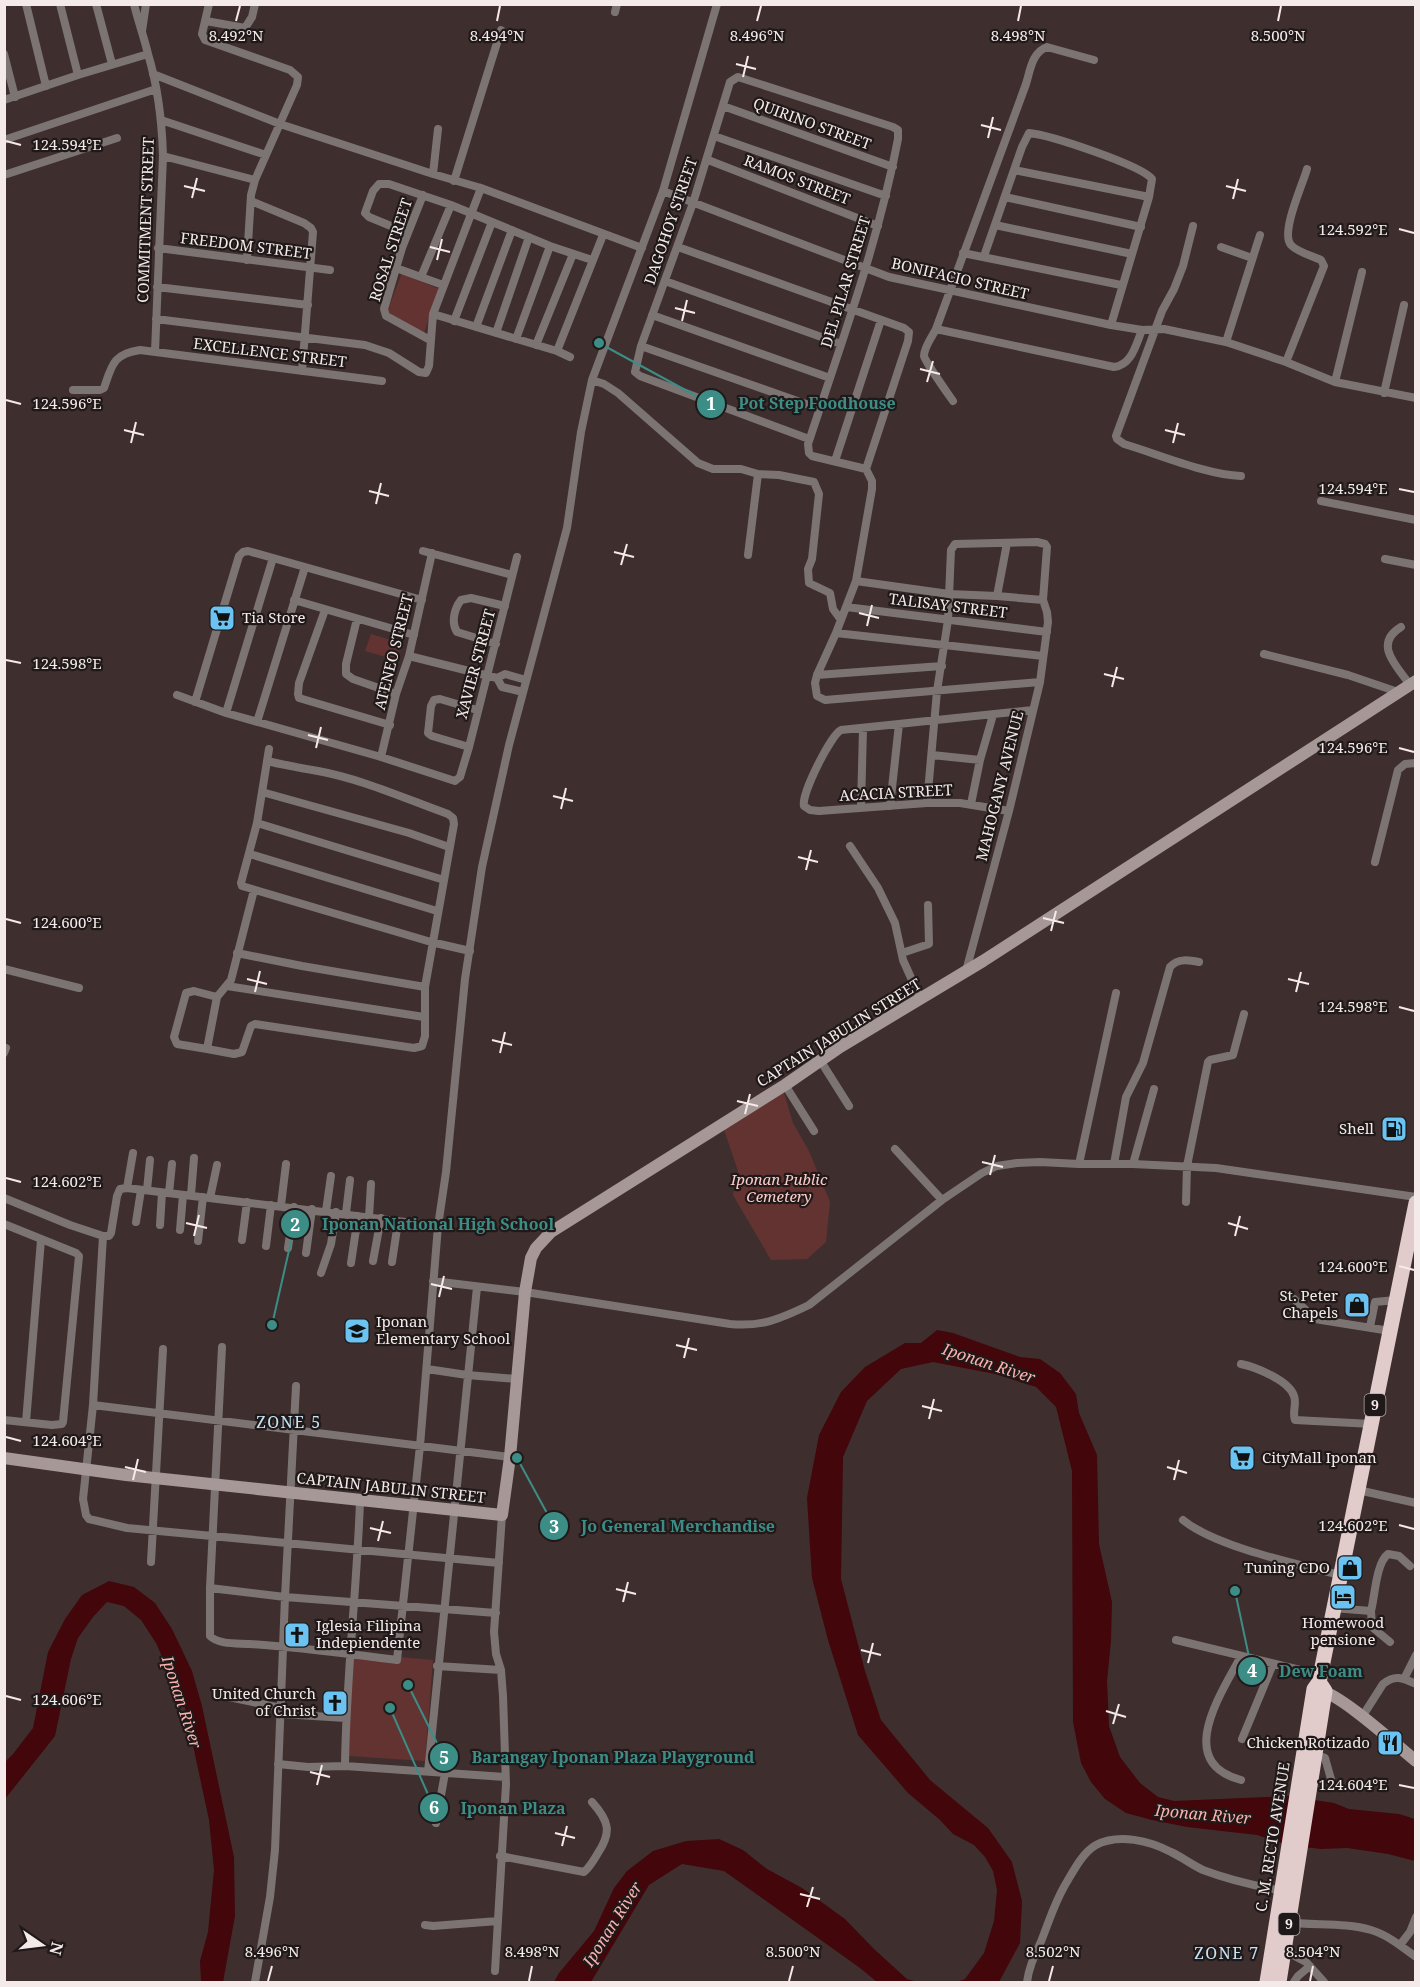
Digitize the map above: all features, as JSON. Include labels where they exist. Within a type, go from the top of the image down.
[{"type":"highway","name":"9","points":[[1320,1684],[1333,1608],[1416,1203]]},
{"type":"highway","name":"C. M. RECTO AVENUE","points":[[1279,1983],[1285,1951],[1283,1891],[1292,1866],[1310,1788],[1316,1754],[1320,1684]]},
{"type":"highway","name":"C. M. RECTO AVENUE","points":[[1267,1983],[1283,1922],[1292,1866],[1302,1765],[1320,1684]]},
{"type":"street","points":[[26,4],[46,86]]},
{"type":"street","points":[[60,4],[78,75]]},
{"type":"street","points":[[96,4],[112,64]]},
{"type":"street","name":"COMMITMENT STREET","points":[[134,4],[153,74],[161,120],[163,156],[155,352]]},
{"type":"street","points":[[141,34],[146,4]]},
{"type":"street","points":[[209,4],[202,34],[205,40],[297,74],[297,85],[255,180],[251,201],[247,260]]},
{"type":"street","points":[[206,21],[245,28],[252,17],[255,4]]},
{"type":"street","points":[[222,1347],[210,1588],[210,1636],[213,1639],[229,1642],[397,1660],[420,1446],[438,1226],[446,1172],[465,978],[482,867],[500,783],[567,528],[579,442],[592,380],[663,191],[717,4]]},
{"type":"street","points":[[454,181],[501,30]]},
{"type":"street","points":[[952,401],[941,381],[926,362],[924,355],[936,330],[1033,60],[1043,48],[1056,49],[1094,60]]},
{"type":"street","points":[[4,54],[15,97]]},
{"type":"street","points":[[4,100],[148,54]]},
{"type":"street","points":[[153,74],[280,124],[481,188],[642,248]]},
{"type":"street","name":"DAGOHOY STREET","points":[[809,440],[640,376],[635,372],[641,346],[708,160],[730,82],[733,79],[738,77],[898,130]]},
{"type":"street","points":[[4,140],[156,89]]},
{"type":"street","name":"QUIRINO STREET","points":[[723,106],[893,167]]},
{"type":"street","points":[[161,120],[266,155]]},
{"type":"street","points":[[433,174],[438,129]]},
{"type":"street","name":"DEL PILAR STREET","points":[[809,440],[878,226],[893,167],[898,130]]},
{"type":"street","points":[[984,256],[1029,133],[1143,170],[1152,179],[1149,197],[1111,325]]},
{"type":"street","points":[[714,136],[886,196]]},
{"type":"street","points":[[4,175],[117,138]]},
{"type":"street","points":[[163,156],[255,180]]},
{"type":"street","name":"RAMOS STREET","points":[[708,160],[878,226]]},
{"type":"street","points":[[1286,362],[1324,266],[1321,260],[1292,247],[1289,240],[1290,218],[1307,169]]},
{"type":"street","points":[[1014,170],[1149,197]]},
{"type":"street","points":[[408,233],[369,217],[365,213],[373,191],[379,184],[389,184],[423,195],[550,246],[592,260]]},
{"type":"street","points":[[156,319],[374,347],[389,352],[426,373],[429,366],[433,314],[481,188]]},
{"type":"street","name":"BONIFACIO STREET","points":[[663,191],[898,280],[1111,325],[1142,330],[1157,328],[1226,342],[1286,362],[1335,382],[1416,398]]},
{"type":"street","name":"ROSAL STREET","points":[[423,195],[396,268],[385,304],[385,312],[390,318],[430,340]]},
{"type":"street","points":[[1005,197],[1141,226]]},
{"type":"street","points":[[251,201],[311,228],[313,238],[302,371]]},
{"type":"street","points":[[421,277],[451,205]]},
{"type":"street","points":[[454,321],[492,222]]},
{"type":"street","points":[[995,225],[1132,254]]},
{"type":"street","points":[[1193,226],[1183,266],[1174,289],[1165,303],[1117,439],[1124,444],[1225,475],[1241,476]]},
{"type":"street","points":[[476,327],[512,230]]},
{"type":"street","points":[[557,351],[603,235]]},
{"type":"street","points":[[1226,342],[1260,235]]},
{"type":"street","points":[[496,333],[529,237]]},
{"type":"street","points":[[516,339],[550,246]]},
{"type":"street","points":[[678,247],[907,330],[909,336],[866,470]]},
{"type":"street","points":[[1221,247],[1252,258]]},
{"type":"street","name":"FREEDOM STREET","points":[[158,248],[330,270]]},
{"type":"street","points":[[963,253],[1121,285]]},
{"type":"street","points":[[536,345],[573,254]]},
{"type":"street","points":[[396,268],[443,285]]},
{"type":"street","points":[[1335,382],[1362,272]]},
{"type":"street","points":[[665,281],[841,344]]},
{"type":"street","points":[[158,287],[308,305]]},
{"type":"street","points":[[1384,393],[1404,305]]},
{"type":"street","points":[[433,314],[557,351],[570,357]]},
{"type":"street","points":[[652,315],[830,378]]},
{"type":"street","points":[[836,461],[881,320]]},
{"type":"street","points":[[936,330],[1114,367],[1126,363],[1142,330]]},
{"type":"street","points":[[641,346],[820,409]]},
{"type":"street","name":"EXCELLENCE STREET","points":[[73,390],[104,388],[109,369],[122,354],[140,350],[382,381]]},
{"type":"street","points":[[592,380],[618,393],[698,463],[713,469],[741,469],[758,474],[779,475],[814,482],[819,500],[812,559],[808,570],[809,583],[830,593],[833,609],[841,620]]},
{"type":"street","points":[[809,440],[808,449],[812,456],[866,470],[872,481],[856,581],[817,675],[815,690],[817,696],[825,700],[1040,682]]},
{"type":"street","points":[[748,555],[758,474]]},
{"type":"street","points":[[1321,501],[1416,520]]},
{"type":"street","name":"MAHOGANY AVENUE","points":[[966,971],[1009,811],[1040,682],[1047,632],[1044,603],[1047,547],[1037,542],[1007,543]]},
{"type":"street","points":[[927,803],[937,691],[948,620],[951,550],[955,544],[1007,543],[997,596]]},
{"type":"street","points":[[195,702],[239,556],[243,552],[248,551],[422,600]]},
{"type":"street","name":"ATENEO STREET","points":[[381,758],[396,693],[410,656],[422,600],[428,552],[512,575]]},
{"type":"street","name":"XAVIER STREET","points":[[381,758],[455,781],[460,777],[477,710],[492,677],[496,644],[516,557]]},
{"type":"street","points":[[226,713],[273,558]]},
{"type":"street","points":[[1385,559],[1416,565]]},
{"type":"street","points":[[257,722],[305,567]]},
{"type":"street","points":[[856,581],[950,594],[997,596],[1044,603]]},
{"type":"street","points":[[496,644],[457,632],[453,625],[455,613],[458,604],[465,598],[505,606]]},
{"type":"street","points":[[294,600],[414,635]]},
{"type":"street","name":"TALISAY STREET","points":[[846,607],[1047,632]]},
{"type":"street","points":[[325,610],[297,689],[299,698],[390,725]]},
{"type":"street","points":[[357,619],[346,664],[346,674],[353,679],[396,693]]},
{"type":"street","points":[[1401,627],[1391,633],[1387,644],[1391,656],[1413,683]]},
{"type":"street","points":[[836,633],[1043,656]]},
{"type":"street","points":[[1264,654],[1348,675],[1398,692]]},
{"type":"street","points":[[410,656],[492,677],[506,674],[526,680]]},
{"type":"street","points":[[817,675],[942,666]]},
{"type":"street","points":[[492,677],[502,687],[523,692]]},
{"type":"street","name":"CAPTAIN JABULIN STREET","points":[[4,1458],[156,1479],[502,1515],[510,1457],[525,1292],[531,1258],[536,1248],[551,1232],[785,1085],[820,1060],[966,971],[1413,683]]},
{"type":"street","points":[[177,695],[226,713],[381,758]]},
{"type":"street","points":[[469,747],[428,733],[431,706],[434,700],[440,699],[477,710]]},
{"type":"street","points":[[861,807],[863,729],[1033,711]]},
{"type":"street","points":[[970,804],[993,715]]},
{"type":"street","points":[[890,806],[899,724]]},
{"type":"street","name":"ACACIA STREET","points":[[863,729],[842,730],[833,737],[811,778],[802,800],[804,806],[810,810],[819,811],[927,803],[970,804],[1009,811]]},
{"type":"street","points":[[269,749],[257,823],[241,884],[245,888],[470,951]]},
{"type":"street","points":[[932,755],[980,760]]},
{"type":"street","points":[[217,997],[194,991],[186,993],[174,1041],[181,1045],[227,1053],[242,1052],[251,1026],[260,1024],[414,1048],[422,1046],[425,1036],[425,987],[454,824],[453,818],[448,814],[328,774],[267,761]]},
{"type":"street","points":[[1375,862],[1398,770],[1405,764],[1416,763]]},
{"type":"street","points":[[262,792],[409,833],[449,847]]},
{"type":"street","points":[[257,823],[444,880]]},
{"type":"street","points":[[850,846],[868,872],[890,912],[902,953],[920,999]]},
{"type":"street","points":[[249,854],[437,911]]},
{"type":"street","points":[[207,1049],[217,997],[231,980],[254,890]]},
{"type":"street","points":[[902,953],[929,944],[928,905]]},
{"type":"street","points":[[237,953],[425,987]]},
{"type":"street","points":[[1114,1164],[1126,1097],[1145,1058],[1170,967],[1174,962],[1187,959],[1199,962]]},
{"type":"street","points":[[4,969],[79,988]]},
{"type":"street","points":[[227,986],[424,1017]]},
{"type":"street","points":[[1079,1164],[1116,993]]},
{"type":"street","points":[[1186,1202],[1187,1166],[1208,1062],[1233,1055],[1244,1014]]},
{"type":"street","points":[[820,1060],[849,1106]]},
{"type":"street","points":[[785,1085],[814,1131]]},
{"type":"street","points":[[1134,1164],[1154,1089]]},
{"type":"street","points":[[895,1149],[942,1200]]},
{"type":"street","points":[[127,1188],[133,1153]]},
{"type":"street","points":[[180,1230],[194,1158]]},
{"type":"street","points":[[136,1222],[150,1160]]},
{"type":"street","points":[[433,1281],[525,1292],[730,1324],[758,1325],[787,1316],[809,1305],[942,1200],[982,1173],[997,1166],[1017,1163],[1187,1166],[1252,1172],[1416,1197]]},
{"type":"street","points":[[160,1225],[172,1164]]},
{"type":"street","points":[[281,1205],[286,1164]]},
{"type":"street","points":[[198,1240],[207,1197],[217,1165]]},
{"type":"street","points":[[326,1211],[331,1176]]},
{"type":"street","points":[[346,1213],[350,1180]]},
{"type":"street","points":[[369,1217],[371,1184]]},
{"type":"street","points":[[4,1198],[103,1236],[110,1235],[120,1189],[127,1188],[281,1205],[438,1226]]},
{"type":"street","points":[[242,1240],[247,1202]]},
{"type":"street","points":[[266,1246],[271,1205]]},
{"type":"street","points":[[288,1248],[294,1207]]},
{"type":"street","points":[[306,1253],[312,1209]]},
{"type":"street","points":[[321,1273],[331,1244],[336,1212]]},
{"type":"street","points":[[351,1263],[358,1216]]},
{"type":"street","points":[[373,1261],[381,1218]]},
{"type":"street","points":[[392,1262],[398,1222]]},
{"type":"street","points":[[4,1224],[79,1256],[63,1422],[59,1424],[4,1420]]},
{"type":"street","points":[[103,1236],[93,1405],[83,1499],[87,1517],[112,1525],[151,1530],[499,1563]]},
{"type":"street","points":[[26,1422],[41,1240]]},
{"type":"street","points":[[428,1772],[477,1287]]},
{"type":"street","points":[[1294,1299],[1315,1319],[1390,1330]]},
{"type":"street","points":[[1370,1327],[1376,1302],[1396,1300]]},
{"type":"street","points":[[151,1562],[163,1349]]},
{"type":"street","points":[[1241,1364],[1265,1372],[1290,1390],[1294,1396],[1295,1420],[1372,1424]]},
{"type":"street","points":[[427,1369],[517,1379]]},
{"type":"street","points":[[255,1983],[274,1861],[282,1646],[296,1386]]},
{"type":"street","points":[[93,1405],[510,1457]]},
{"type":"street","points":[[1358,1490],[1416,1503]]},
{"type":"street","points":[[345,1766],[360,1501]]},
{"type":"street","points":[[495,1971],[505,1777],[501,1670],[495,1644],[502,1515]]},
{"type":"street","points":[[1183,1520],[1196,1529],[1225,1541],[1265,1555],[1340,1575]]},
{"type":"street","points":[[1390,1642],[1372,1627],[1371,1611],[1380,1568],[1388,1554],[1399,1556],[1410,1566]]},
{"type":"street","points":[[210,1588],[285,1597],[402,1604],[496,1613]]},
{"type":"street","points":[[1333,1608],[1371,1611]]},
{"type":"street","points":[[1176,1640],[1273,1665],[1320,1684],[1416,1761]]},
{"type":"street","points":[[1404,1678],[1416,1655]]},
{"type":"street","points":[[1241,1656],[1212,1714],[1205,1746],[1208,1755],[1226,1776],[1241,1780]]},
{"type":"street","points":[[1242,1739],[1273,1665]]},
{"type":"street","points":[[437,1666],[501,1670]]},
{"type":"street","points":[[1362,1717],[1383,1684],[1392,1678],[1404,1678],[1416,1684]]},
{"type":"street","points":[[224,1696],[281,1711],[346,1718]]},
{"type":"street","points":[[1316,1754],[1325,1758],[1332,1779]]},
{"type":"street","points":[[278,1764],[308,1767],[345,1766],[505,1777]]},
{"type":"street","points":[[436,1823],[445,1773]]},
{"type":"street","points":[[500,1856],[584,1872],[590,1866],[607,1836],[603,1817],[592,1802]]},
{"type":"street","points":[[1027,1983],[1030,1965],[1054,1904],[1082,1859],[1094,1846],[1125,1839],[1144,1841],[1166,1849],[1201,1869],[1236,1881],[1283,1891]]},
{"type":"street","points":[[1400,1945],[1410,1932],[1416,1917]]},
{"type":"street","points":[[425,1925],[498,1921]]},
{"type":"street","points":[[1283,1922],[1362,1928],[1382,1935],[1416,1957]]},
{"type":"street","points":[[1285,1951],[1310,1966],[1324,1983]]},
{"type":"street","points":[[1294,1983],[1298,1976],[1310,1966]]},
{"type":"green space","points":[[402,273],[439,289],[424,333],[386,314]]},
{"type":"green space","points":[[371,634],[401,643],[396,660],[365,651]]},
{"type":"green space","name":"Iponan Public Cemetery","points":[[781,1083],[793,1123],[809,1151],[830,1202],[826,1242],[807,1259],[771,1260],[733,1195],[738,1171],[721,1121]]},
{"type":"green space","points":[[353,1653],[433,1660],[425,1761],[348,1756]]},
{"type":"water","name":"Iponan River","points":[[937,1330],[953,1333],[1020,1357],[1040,1359],[1060,1373],[1076,1394],[1079,1413],[1097,1455],[1099,1544],[1112,1602],[1107,1681],[1109,1726],[1120,1757],[1140,1783],[1158,1797],[1174,1801],[1287,1796],[1334,1803],[1349,1809],[1399,1814],[1415,1819],[1415,1861],[1388,1854],[1347,1848],[1321,1849],[1287,1845],[1257,1835],[1187,1827],[1152,1820],[1126,1813],[1105,1799],[1091,1782],[1081,1763],[1073,1722],[1072,1471],[1056,1407],[1036,1387],[995,1374],[933,1362],[901,1369],[867,1401],[843,1457],[841,1579],[865,1671],[881,1720],[930,1780],[988,1828],[1012,1862],[1022,1901],[1020,1943],[999,1982],[956,1982],[965,1979],[984,1953],[994,1921],[997,1890],[993,1871],[985,1857],[974,1845],[953,1834],[908,1793],[858,1735],[828,1640],[812,1578],[807,1498],[819,1435],[841,1392],[865,1367],[905,1343],[921,1343]]},
{"type":"water","points":[[109,1581],[134,1587],[155,1603],[172,1629],[192,1671],[202,1706],[234,1857],[235,1916],[223,1982],[201,1982],[200,1961],[208,1932],[214,1870],[209,1820],[185,1708],[156,1643],[141,1620],[124,1606],[107,1602],[78,1638],[71,1659],[55,1736],[5,1799],[5,1762],[33,1728],[48,1652],[65,1619],[82,1595]]},
{"type":"water","name":"Iponan River","points":[[719,1839],[743,1850],[767,1869],[802,1888],[845,1919],[907,1979],[918,1982],[877,1982],[724,1871],[682,1864],[649,1885],[591,1982],[554,1982],[594,1931],[614,1888],[627,1871],[653,1851],[686,1841]]},
{"type":"place","name":"Pot Step Foodhouse","points":[[599,343]]},
{"type":"place","name":"Tia Store","points":[[222,618]]},
{"type":"place","name":"Shell","points":[[1394,1129]]},
{"type":"place","name":"St. Peter Chapels","points":[[1357,1305]]},
{"type":"place","name":"Iponan National High School","points":[[272,1325]]},
{"type":"place","name":"Iponan Elementary School","points":[[357,1331]]},
{"type":"place","name":"Jo General Merchandise","points":[[517,1458]]},
{"type":"place","name":"CityMall Iponan","points":[[1242,1458]]},
{"type":"place","name":"Tuning CDO","points":[[1350,1568]]},
{"type":"place","name":"Dew Foam","points":[[1235,1591]]},
{"type":"place","name":"Homewood pensione","points":[[1343,1597]]},
{"type":"place","name":"Iglesia Filipina Indepiendente","points":[[297,1635]]},
{"type":"place","name":"Barangay Iponan Plaza Playground","points":[[408,1685]]},
{"type":"place","name":"United Church of Christ","points":[[335,1703]]},
{"type":"place","name":"Iponan Plaza","points":[[390,1708]]},
{"type":"place","name":"Chicken Rotizado","points":[[1390,1743]]},
{"type":"district","name":"ZONE 5","points":[[289,1422]]},
{"type":"district","name":"ZONE 7","points":[[1227,1953]]}]
